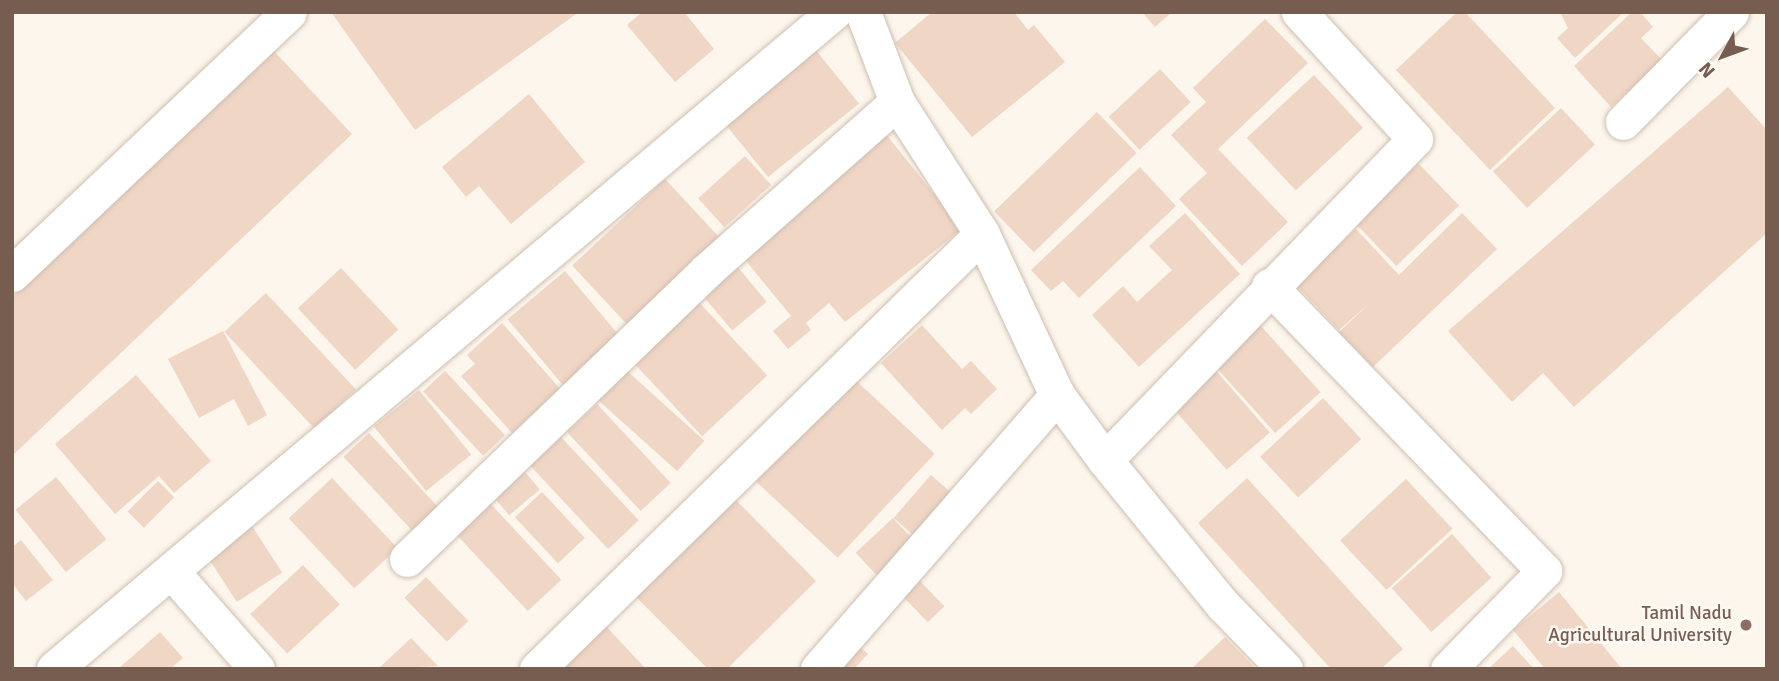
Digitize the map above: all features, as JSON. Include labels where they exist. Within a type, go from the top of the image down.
[{"type":"street","points":[[12,274],[289,12]]},
{"type":"street","points":[[54,669],[834,12]]},
{"type":"street","points":[[863,12],[897,102],[982,234],[1057,395],[1105,460],[1223,605],[1285,669]]},
{"type":"street","points":[[1105,460],[1269,286],[1415,139],[1299,12]]},
{"type":"street","points":[[1623,122],[1731,12]]},
{"type":"street","points":[[408,559],[706,271],[897,102]]},
{"type":"street","points":[[537,669],[982,234]]},
{"type":"street","points":[[1269,286],[1544,571],[1448,669]]},
{"type":"street","points":[[818,669],[1057,395]]},
{"type":"street","points":[[172,572],[257,669]]},
{"type":"building","points":[[331,12],[579,12],[415,130]]},
{"type":"building","points":[[642,12],[684,12],[714,49],[675,82],[627,25]]},
{"type":"building","points":[[932,12],[1014,12],[1028,30],[1034,25],[1065,62],[972,137],[895,43]]},
{"type":"building","points":[[1142,12],[1172,12],[1155,27]]},
{"type":"building","points":[[1457,12],[1465,12],[1555,108],[1490,170],[1396,70]]},
{"type":"building","points":[[1560,12],[1624,12],[1575,58],[1557,38],[1568,28]]},
{"type":"building","points":[[1632,12],[1640,12],[1653,27],[1641,38],[1662,60],[1611,107],[1574,66]]},
{"type":"building","points":[[1265,19],[1308,63],[1218,149],[1288,222],[1242,266],[1179,199],[1207,173],[1171,135],[1206,102],[1193,88]]},
{"type":"building","points":[[815,49],[859,103],[768,177],[724,123]]},
{"type":"building","points":[[273,50],[352,134],[12,456],[12,297]]},
{"type":"building","points":[[1160,69],[1191,102],[1139,150],[1109,117]]},
{"type":"building","points":[[1314,75],[1363,128],[1296,190],[1247,138]]},
{"type":"building","points":[[1728,87],[1767,130],[1767,233],[1574,407],[1543,373],[1512,402],[1448,331]]},
{"type":"building","points":[[529,94],[585,162],[511,224],[479,186],[466,197],[442,167]]},
{"type":"building","points":[[1561,108],[1595,145],[1527,208],[1493,171]]},
{"type":"building","points":[[1097,112],[1137,153],[1034,252],[994,211]]},
{"type":"building","points":[[885,133],[962,229],[845,322],[829,303],[806,323],[811,330],[788,349],[773,331],[791,316],[738,251]]},
{"type":"building","points":[[745,156],[771,185],[724,227],[698,198]]},
{"type":"building","points":[[1418,163],[1459,205],[1396,266],[1355,223]]},
{"type":"building","points":[[1140,167],[1176,206],[1079,298],[1063,281],[1051,291],[1031,270]]},
{"type":"building","points":[[665,179],[722,240],[629,327],[572,266]]},
{"type":"building","points":[[1185,213],[1240,274],[1139,367],[1092,315],[1123,286],[1137,302],[1172,270],[1149,246]]},
{"type":"building","points":[[1462,213],[1497,249],[1373,367],[1339,332],[1371,302],[1339,330],[1296,285],[1356,229],[1399,275]]},
{"type":"building","points":[[730,258],[767,302],[732,331],[696,287]]},
{"type":"building","points":[[341,268],[398,329],[355,370],[298,308]]},
{"type":"building","points":[[565,271],[621,338],[563,386],[508,319]]},
{"type":"building","points":[[266,293],[356,390],[314,428],[224,332]]},
{"type":"building","points":[[695,298],[767,376],[702,436],[630,359]]},
{"type":"building","points":[[1251,315],[1321,392],[1275,433],[1206,356]]},
{"type":"building","points":[[502,323],[561,390],[512,433],[461,376],[475,364],[467,355]]},
{"type":"building","points":[[922,325],[962,369],[971,361],[997,389],[971,414],[965,408],[942,430],[881,363]]},
{"type":"building","points":[[223,331],[267,415],[248,426],[234,399],[199,418],[168,359]]},
{"type":"building","points":[[616,361],[704,441],[677,471],[589,391]]},
{"type":"building","points":[[1212,366],[1270,432],[1227,470],[1169,403]]},
{"type":"building","points":[[445,371],[505,435],[483,456],[423,391]]},
{"type":"building","points":[[849,374],[935,454],[838,558],[752,478]]},
{"type":"building","points":[[136,375],[211,461],[174,493],[159,476],[115,514],[55,444]]},
{"type":"building","points":[[419,390],[471,455],[426,491],[374,427]]},
{"type":"building","points":[[1323,398],[1361,439],[1298,498],[1260,457]]},
{"type":"building","points":[[597,404],[671,483],[641,511],[567,432]]},
{"type":"building","points":[[369,433],[447,516],[421,540],[343,457]]},
{"type":"building","points":[[561,437],[639,520],[608,549],[530,466]]},
{"type":"building","points":[[525,472],[540,490],[509,515],[494,498]]},
{"type":"building","points":[[931,475],[954,495],[916,538],[894,518]]},
{"type":"building","points":[[56,477],[106,539],[66,572],[16,510]]},
{"type":"building","points":[[332,478],[397,548],[354,588],[289,518]]},
{"type":"building","points":[[1247,478],[1403,649],[1381,669],[1331,669],[1198,523]]},
{"type":"building","points":[[1406,479],[1452,529],[1387,590],[1340,540]]},
{"type":"building","points":[[158,481],[174,497],[144,528],[128,511]]},
{"type":"building","points":[[542,492],[585,538],[558,563],[515,517]]},
{"type":"building","points":[[732,496],[816,581],[727,669],[708,669],[633,594]]},
{"type":"building","points":[[487,500],[561,580],[528,611],[453,531]]},
{"type":"building","points":[[893,518],[918,545],[881,580],[856,553]]},
{"type":"building","points":[[250,523],[282,572],[237,602],[205,552]]},
{"type":"building","points":[[1452,534],[1491,578],[1431,632],[1392,588]]},
{"type":"building","points":[[21,540],[53,580],[26,601],[12,583],[12,547]]},
{"type":"building","points":[[303,565],[340,604],[287,654],[250,614]]},
{"type":"building","points":[[426,577],[468,621],[447,642],[404,598]]},
{"type":"building","points":[[920,581],[944,606],[928,622],[903,597]]},
{"type":"building","points":[[1559,592],[1622,669],[1545,669],[1513,630]]},
{"type":"building","points":[[603,623],[646,669],[553,669]]},
{"type":"building","points":[[160,632],[183,658],[170,669],[118,669]]},
{"type":"building","points":[[1225,637],[1256,669],[1191,669]]},
{"type":"building","points":[[411,638],[438,666],[378,669]]},
{"type":"building","points":[[852,639],[868,654],[854,669],[841,669]]},
{"type":"building","points":[[1513,646],[1534,669],[1488,669]]},
{"type":"place","name":"Tamil Nadu Agricultural University","points":[[1746,625]]}]
